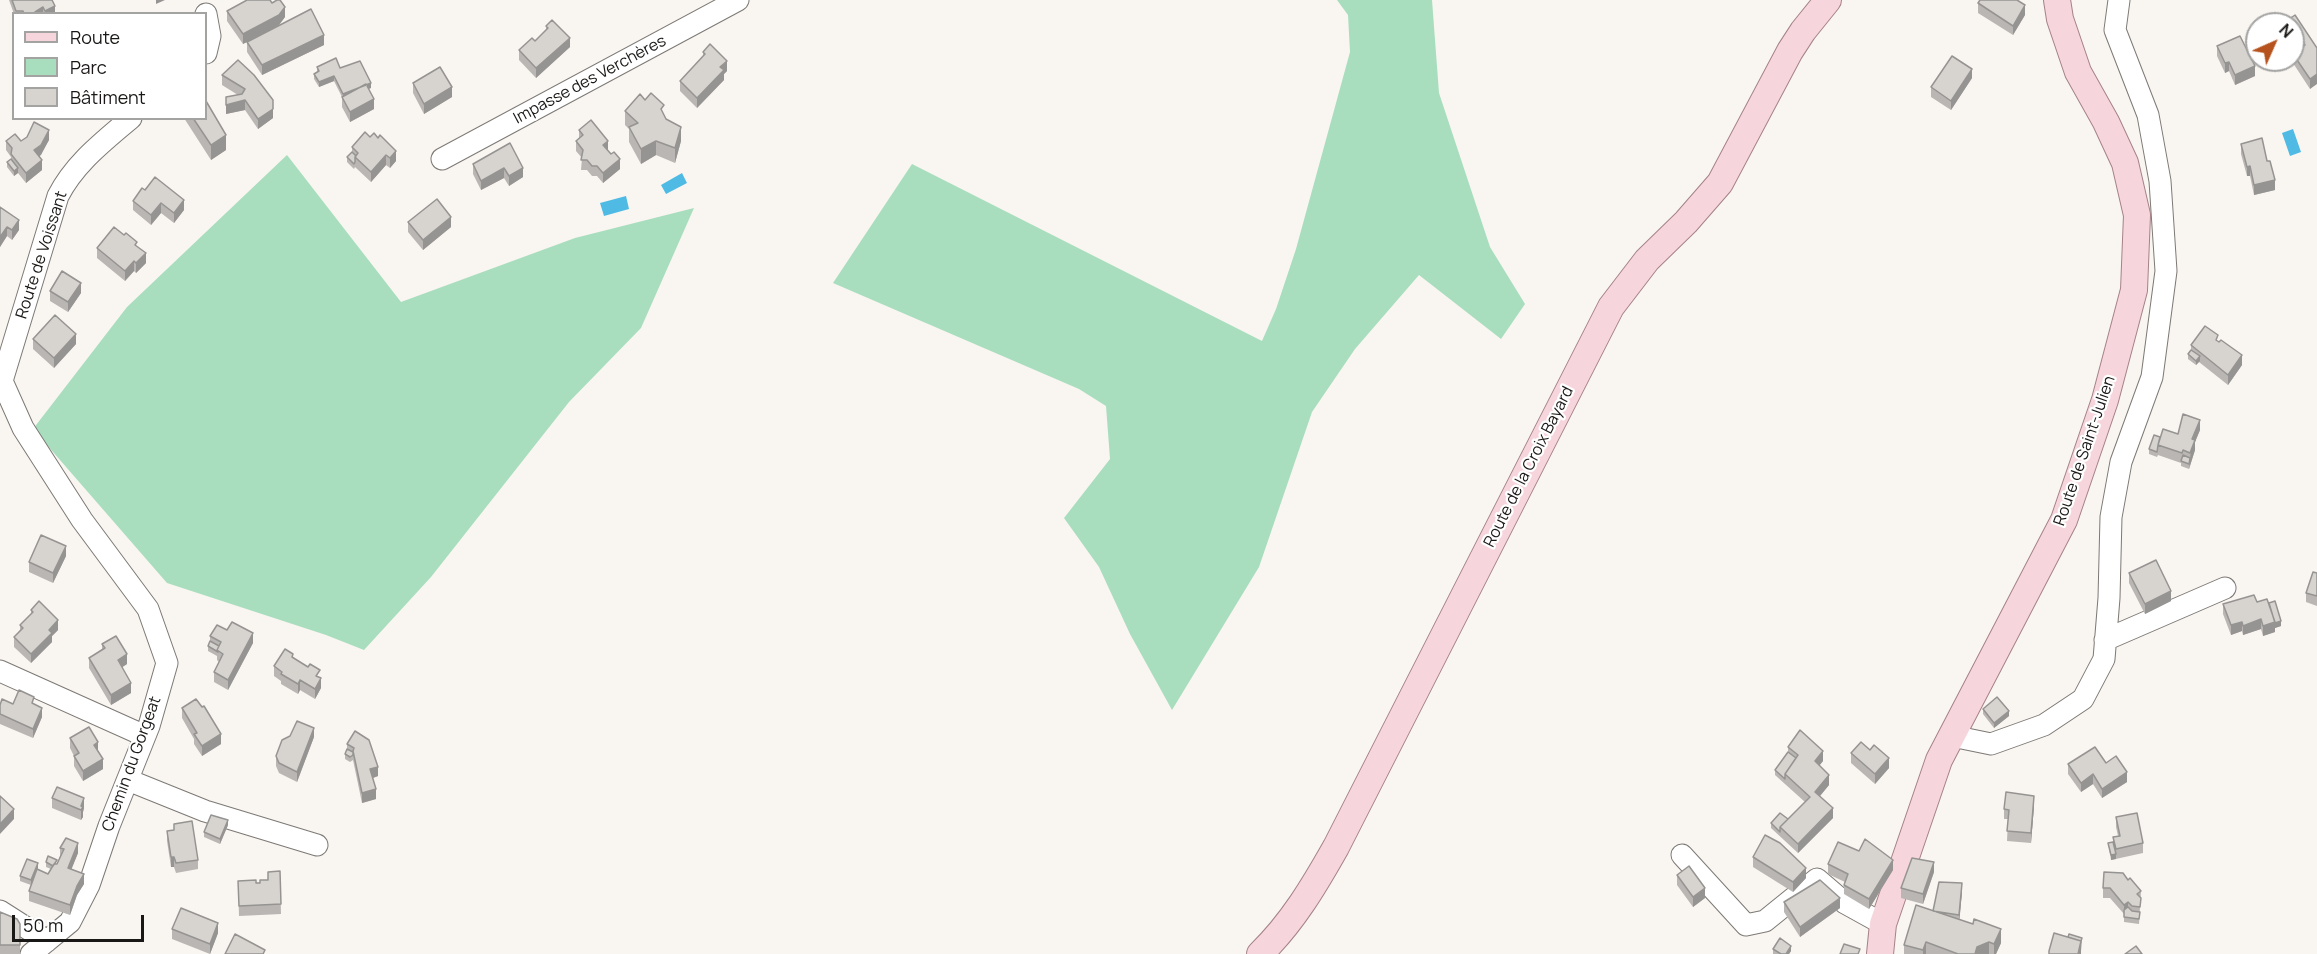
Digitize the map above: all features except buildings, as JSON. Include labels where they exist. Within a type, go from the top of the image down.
[{"type":"main road","name":"Route de la Croix Bayard","points":[[1260,954],[1288,924],[1308,897],[1336,847],[1611,307],[1647,260],[1686,222],[1720,183],[1790,51],[1828,0]]},
{"type":"main road","name":"Route de Saint-Julien","points":[[1880,954],[1883,924],[1939,760],[2064,520],[2105,400],[2134,290],[2137,215],[2125,163],[2106,122],[2078,72],[2060,19],[2057,0]]},
{"type":"street","name":"Impasse des Verchères","points":[[442,159],[738,0]]},
{"type":"street","points":[[1952,736],[1991,744],[2044,725],[2083,699],[2104,658],[2111,518],[2121,462],[2152,376],[2166,271],[2160,181],[2148,116],[2115,30],[2119,0]]},
{"type":"street","points":[[207,23],[210,36],[207,49]]},
{"type":"street","name":"Route de Voissant","points":[[1,381],[9,327],[66,180],[94,150],[129,120]]},
{"type":"street","name":"Chemin du Gorgeat","points":[[1,381],[23,428],[70,502],[148,609],[167,663],[145,736],[89,885],[70,922],[39,947]]},
{"type":"street","points":[[2105,640],[2225,588]]},
{"type":"street","points":[[0,670],[145,736]]},
{"type":"street","points":[[128,780],[205,811],[317,845]]},
{"type":"street","points":[[1682,855],[1746,925],[1765,921],[1817,879],[1845,903],[1883,924]]},
{"type":"street","points":[[0,911],[39,947]]},
{"type":"green space","points":[[1337,0],[1432,0],[1439,93],[1490,247],[1525,304],[1501,339],[1419,275],[1355,349],[1312,412],[1259,567],[1172,710],[1130,634],[1099,567],[1064,518],[1110,459],[1106,406],[1079,389],[833,283],[912,164],[1262,341],[1276,309],[1296,249],[1350,52],[1348,15]]},
{"type":"green space","points":[[287,155],[401,302],[575,238],[694,208],[641,328],[569,402],[431,577],[364,650],[326,635],[167,583],[33,429],[127,307]]},
{"type":"water","points":[[2293,129],[2301,152],[2290,156],[2282,133]]},
{"type":"water","points":[[682,173],[687,183],[666,194],[661,185]]},
{"type":"water","points":[[626,196],[629,209],[604,216],[600,203]]}]
